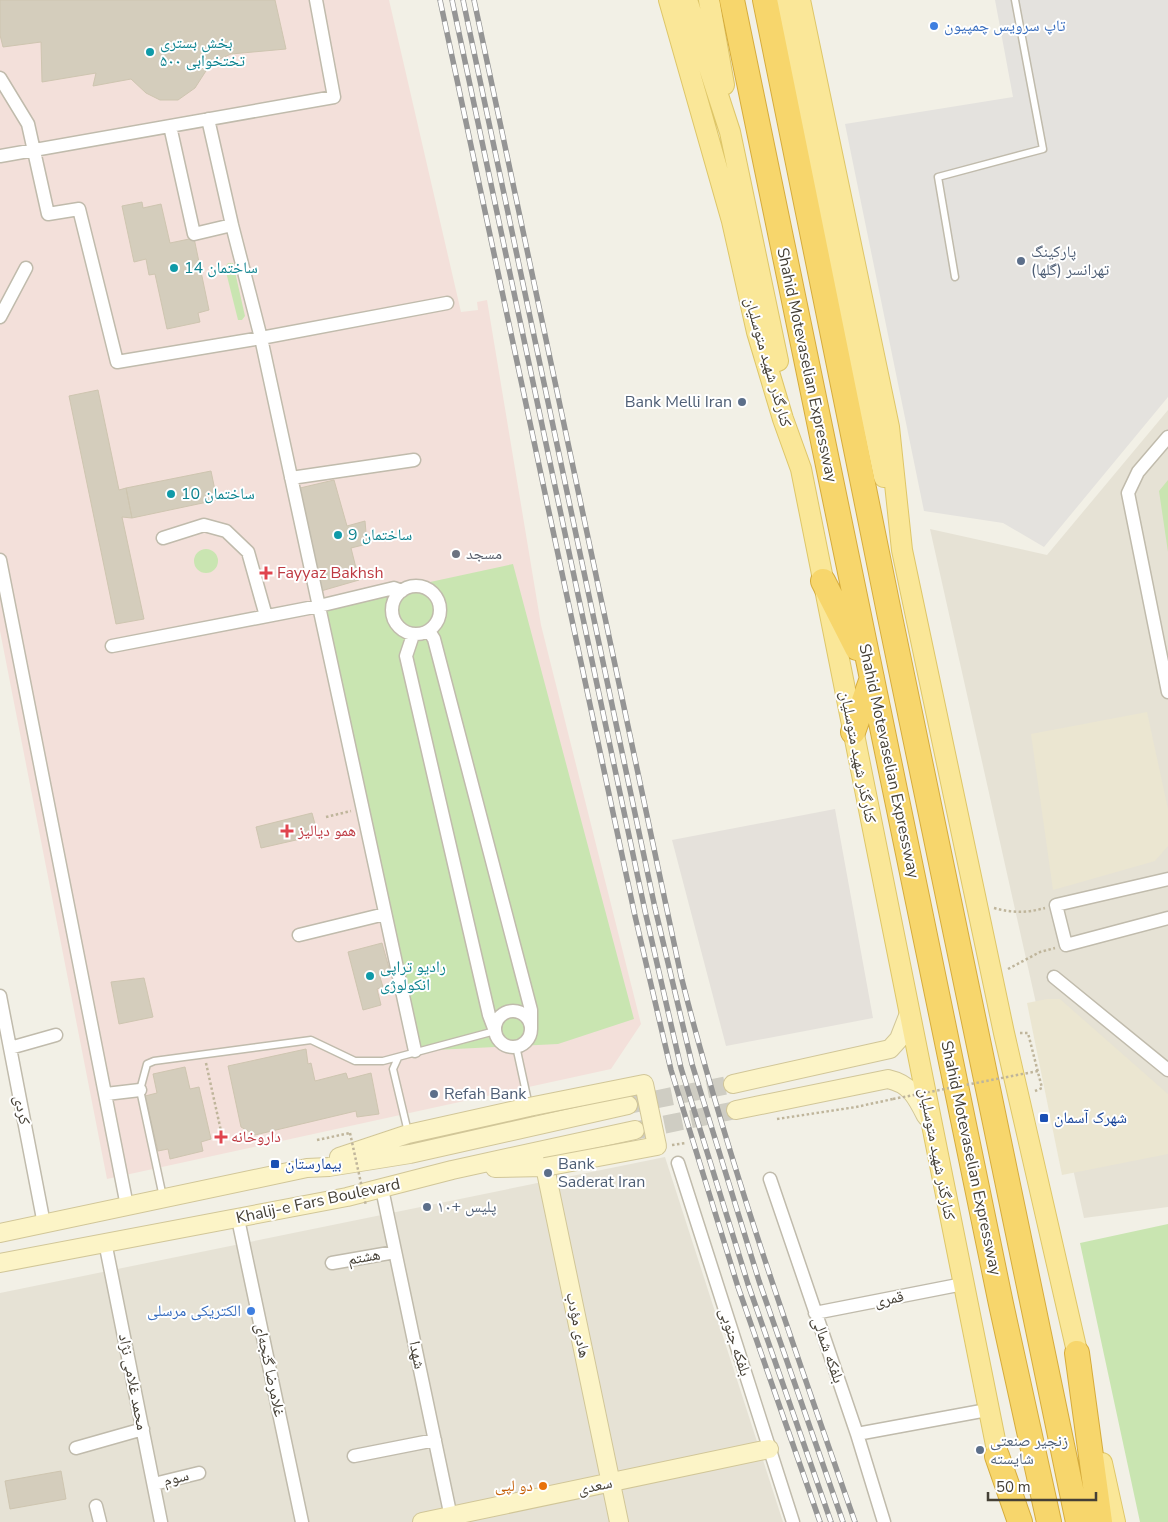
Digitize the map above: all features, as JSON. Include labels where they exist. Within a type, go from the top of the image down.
[{"type":"highway","name":"Shahid Motevaselian Expressway","points":[[732,0],[997,1285],[1048,1522]]},
{"type":"highway","name":"Shahid Motevaselian Expressway","points":[[765,0],[1078,1522]]},
{"type":"highway","points":[[823,580],[872,678],[853,732]]},
{"type":"highway","points":[[1078,1353],[1100,1522]]},
{"type":"highway","points":[[997,1456],[1020,1522]]},
{"type":"main road","name":"کنارگذر شهید متوسلیان","points":[[669,0],[732,221],[758,332],[783,419],[801,470],[987,1410],[1012,1522]]},
{"type":"main road","points":[[687,0],[730,132],[801,470]]},
{"type":"main road","points":[[709,0],[728,106],[730,132]]},
{"type":"main road","points":[[782,0],[871,422],[902,550],[992,980],[1115,1522]]},
{"type":"main road","points":[[800,0],[890,427],[902,550]]},
{"type":"main road","points":[[808,0],[812,57]]},
{"type":"main road","points":[[733,1084],[890,1050],[899,1039],[908,1016]]},
{"type":"main road","points":[[736,1110],[888,1079],[901,1082],[914,1092],[933,1130]]},
{"type":"main road","points":[[307,1168],[408,1134],[644,1084],[657,1146],[545,1167],[452,1170]]},
{"type":"main road","name":"Khalij-e Fars Boulevard","points":[[0,1232],[307,1168],[329,1167],[410,1154],[628,1105]]},
{"type":"main road","name":"Khalij-e Fars Boulevard","points":[[0,1263],[105,1242],[238,1219],[382,1189],[452,1170],[635,1130]]},
{"type":"main road","name":"هادی مؤدب","points":[[545,1167],[619,1522]]},
{"type":"main road","name":"سعدی","points":[[422,1522],[451,1519],[611,1482],[769,1449]]},
{"type":"street","points":[[0,156],[334,97],[316,0]]},
{"type":"street","points":[[0,78],[28,124],[48,214],[79,209],[117,362],[260,338],[447,303]]},
{"type":"street","points":[[208,119],[260,338],[415,1052]]},
{"type":"street","points":[[170,126],[194,234],[232,225]]},
{"type":"street","points":[[0,317],[26,268]]},
{"type":"street","points":[[1168,436],[1138,472],[1128,494],[1168,692]]},
{"type":"street","points":[[291,478],[414,460]]},
{"type":"street","points":[[163,538],[204,525],[226,531],[248,552],[266,616]]},
{"type":"street","points":[[0,560],[127,1206]]},
{"type":"street","points":[[416,586],[423,587],[436,596],[441,611],[439,619],[429,631],[413,635],[405,632],[394,621],[392,604],[402,591],[416,586]]},
{"type":"street","points":[[112,646],[319,606],[394,588],[402,591]]},
{"type":"street","points":[[413,635],[406,656],[488,1015],[500,1041],[504,1045],[516,1046],[527,1040],[531,1029],[531,1010],[434,639],[429,631]]},
{"type":"street","points":[[1168,879],[1056,904],[1066,945],[1168,918]]},
{"type":"street","points":[[299,935],[386,914]]},
{"type":"street","points":[[1054,976],[1168,1070]]},
{"type":"street","name":"کردی","points":[[0,996],[44,1224]]},
{"type":"street","points":[[495,1031],[498,1019],[512,1011],[523,1014],[530,1023],[531,1029]]},
{"type":"street","points":[[10,1048],[56,1035]]},
{"type":"street","points":[[106,1094],[140,1090]]},
{"type":"street","name":"بلفکه جنوبی","points":[[678,1163],[793,1522]]},
{"type":"street","name":"بلفکه شمالی","points":[[770,1179],[857,1434],[884,1522]]},
{"type":"street","name":"شهدا","points":[[382,1189],[451,1519]]},
{"type":"street","name":"غلامرضا گنجه‌ای","points":[[238,1219],[302,1522]]},
{"type":"street","name":"محمد غلامی نژاد","points":[[105,1242],[161,1522]]},
{"type":"street","name":"هشتم","points":[[332,1262],[395,1252]]},
{"type":"street","name":"قمری","points":[[815,1313],[963,1284]]},
{"type":"street","points":[[857,1434],[987,1410]]},
{"type":"street","points":[[76,1448],[142,1429]]},
{"type":"street","points":[[354,1456],[434,1440]]},
{"type":"street","name":"سوم","points":[[154,1484],[199,1473]]},
{"type":"street","points":[[96,1506],[100,1522]]},
{"type":"lane","points":[[955,277],[938,177],[1043,149],[1015,0]]},
{"type":"lane","points":[[164,1198],[140,1090],[147,1064],[310,1040],[355,1060],[383,1061],[495,1031]]},
{"type":"lane","points":[[516,1046],[529,1107]]},
{"type":"lane","points":[[398,1058],[394,1069],[408,1134]]},
{"type":"path","points":[[326,817],[363,808]]},
{"type":"path","points":[[976,903],[1009,912],[1034,911],[1056,904]]},
{"type":"path","points":[[992,980],[1024,959],[1040,952],[1066,945]]},
{"type":"path","points":[[1028,1033],[1042,1088]]},
{"type":"path","points":[[205,1054],[220,1131]]},
{"type":"path","points":[[769,1120],[856,1107],[1038,1071]]},
{"type":"path","points":[[317,1140],[350,1132],[366,1206]]},
{"type":"shaded area","name":"Fayyaz Bakhsh","points":[[0,0],[389,0],[461,312],[478,310],[477,302],[487,300],[541,625],[641,1024],[611,1069],[107,1179],[0,631]]},
{"type":"shaded area","name":"پارکینگ تهرانسر (گلها)","points":[[995,0],[1168,0],[1168,397],[1044,547],[1003,523],[924,511],[845,124],[1013,97]]},
{"type":"shaded area","points":[[1168,410],[1168,1207],[1084,1218],[930,529],[1047,555]]},
{"type":"shaded area","points":[[1147,712],[1168,809],[1168,846],[1155,861],[1053,890],[1031,734]]},
{"type":"shaded area","points":[[835,809],[873,1018],[726,1046],[672,840]]},
{"type":"shaded area","points":[[1047,999],[1060,999],[1168,1094],[1168,1154],[1062,1175],[1027,1003]]},
{"type":"shaded area","points":[[665,1157],[783,1522],[0,1522],[0,1293]]},
{"type":"green space","points":[[228,263],[233,263],[245,316],[242,320],[238,320],[225,268]]},
{"type":"green space","points":[[1168,480],[1168,552],[1159,491]]},
{"type":"green space","points":[[206,549],[215,552],[218,561],[215,570],[206,573],[197,570],[194,561],[197,552]]},
{"type":"green space","points":[[513,564],[634,1019],[558,1044],[415,1051],[319,606]]},
{"type":"green space","points":[[1168,1224],[1168,1522],[1140,1522],[1080,1243]]},
{"type":"building","name":"بخش بستری ۵۰۰ تختخوابی","points":[[0,0],[275,0],[286,49],[231,54],[211,63],[195,88],[178,100],[160,100],[146,93],[131,79],[93,86],[96,73],[42,82],[41,42],[3,47],[0,35]]},
{"type":"building","name":"ساختمان 14","points":[[142,202],[143,208],[161,204],[170,243],[194,238],[209,310],[198,313],[200,322],[167,329],[155,274],[149,275],[146,259],[134,262],[122,206]]},
{"type":"building","points":[[98,390],[119,490],[126,488],[132,518],[122,517],[144,619],[116,624],[69,396]]},
{"type":"building","name":"ساختمان 10","points":[[211,471],[217,500],[132,518],[126,488]]},
{"type":"building","name":"ساختمان 9","points":[[334,480],[347,526],[365,521],[367,544],[351,548],[359,580],[321,591],[300,488]]},
{"type":"building","name":"همو دیالیز","points":[[312,813],[318,835],[261,848],[256,827]]},
{"type":"building","name":"رادیو تراپی انکولوژی","points":[[382,943],[391,975],[380,977],[383,987],[377,989],[381,1005],[363,1010],[348,952]]},
{"type":"building","points":[[144,978],[153,1017],[119,1024],[111,982]]},
{"type":"building","points":[[306,1049],[308,1064],[311,1063],[315,1081],[346,1073],[348,1079],[371,1073],[379,1114],[357,1117],[356,1111],[255,1135],[241,1127],[228,1066]]},
{"type":"building","points":[[185,1067],[190,1089],[199,1087],[211,1139],[201,1142],[203,1151],[170,1159],[168,1149],[158,1151],[145,1096],[157,1093],[153,1074]]},
{"type":"building","points":[[61,1471],[66,1499],[10,1509],[5,1481]]},
{"type":"tunnel","points":[[628,1105],[733,1084]]},
{"type":"tunnel","points":[[638,1130],[736,1110]]},
{"type":"railway","points":[[440,0],[635,916],[671,1070],[738,1287],[820,1522]]},
{"type":"railway","points":[[452,0],[645,911],[681,1068],[748,1284],[831,1522]]},
{"type":"railway","points":[[463,0],[655,908],[692,1064],[759,1281],[843,1522]]},
{"type":"railway","points":[[474,0],[681,976],[699,1045],[740,1183],[855,1522]]},
{"type":"place","name":"تاپ سرویس چمپیون","points":[[934,26]]},
{"type":"place","name":"بخش بستری ۵۰۰ تختخوابی","points":[[150,52]]},
{"type":"place","name":"پارکینگ تهرانسر (گلها)","points":[[1021,261]]},
{"type":"place","name":"ساختمان 14","points":[[174,268]]},
{"type":"place","name":"Bank Melli Iran","points":[[742,402]]},
{"type":"place","name":"ساختمان 10","points":[[171,494]]},
{"type":"place","name":"ساختمان 9","points":[[338,535]]},
{"type":"place","name":"مسجد","points":[[456,554]]},
{"type":"place","name":"Fayyaz Bakhsh","points":[[266,573]]},
{"type":"place","name":"همو دیالیز","points":[[287,831]]},
{"type":"place","name":"رادیو تراپی انکولوژی","points":[[370,976]]},
{"type":"place","name":"Refah Bank","points":[[434,1094]]},
{"type":"place","name":"شهرک آسمان","points":[[1044,1118]]},
{"type":"place","name":"داروخانه","points":[[221,1137]]},
{"type":"place","name":"بیمارستان","points":[[275,1164]]},
{"type":"place","name":"Bank Saderat Iran","points":[[548,1173]]},
{"type":"place","name":"پلیس +۱۰","points":[[427,1207]]},
{"type":"place","name":"الکتریکی مرسلی","points":[[251,1311]]},
{"type":"place","name":"زنجیر صنعتی شایسته","points":[[980,1450]]},
{"type":"place","name":"دو لپی","points":[[543,1486]]}]
